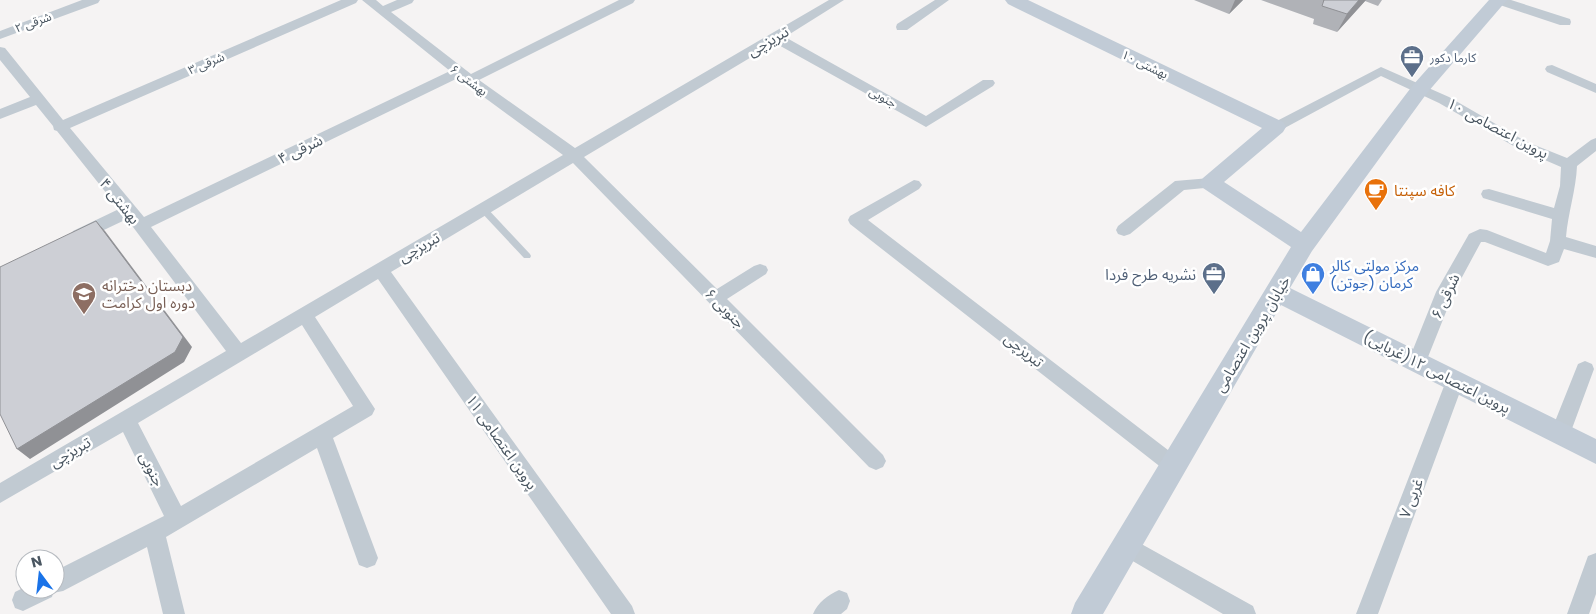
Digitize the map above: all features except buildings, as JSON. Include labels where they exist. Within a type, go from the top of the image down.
[{"type":"street","name":"شرقی ۲","points":[[0,35],[94,0]]},
{"type":"street","name":"شرقی ۳","points":[[60,127],[352,0]]},
{"type":"street","name":"بهشتی ۶","points":[[368,0],[464,76],[574,155]]},
{"type":"street","points":[[382,11],[408,0]]},
{"type":"street","name":"شرقی ۴","points":[[141,226],[629,0]]},
{"type":"street","points":[[902,27],[943,0]]},
{"type":"street","name":"بهشتی ۱۰","points":[[1014,0],[1276,127]]},
{"type":"street","points":[[1498,0],[1566,22]]},
{"type":"street","name":"خیابان پروین اعتصامی","points":[[1086,614],[1304,245],[1420,89],[1498,0]]},
{"type":"street","name":"تبریزچی","points":[[0,494],[775,37],[827,2]]},
{"type":"street","name":"جنوبی","points":[[775,37],[926,122],[988,83]]},
{"type":"street","name":"بهشتی ۴","points":[[0,51],[141,226],[238,353]]},
{"type":"street","points":[[1552,69],[1596,89]]},
{"type":"street","name":"پروین اعتصامی ۱۰","points":[[1276,127],[1381,71],[1444,100],[1522,145],[1569,164]]},
{"type":"street","points":[[0,114],[37,99]]},
{"type":"street","points":[[1124,230],[1180,185],[1210,183],[1276,127]]},
{"type":"street","points":[[1596,143],[1569,164],[1568,186],[1560,216],[1558,241],[1596,252]]},
{"type":"street","name":"جنوبی ۶","points":[[574,155],[876,461]]},
{"type":"street","points":[[1210,183],[1304,245]]},
{"type":"street","name":"تبریزچی","points":[[914,185],[856,220],[1174,466]]},
{"type":"street","points":[[1489,194],[1560,216]]},
{"type":"street","points":[[69,240],[129,211]]},
{"type":"street","name":"شرقی ۶","points":[[1418,362],[1445,292],[1475,238],[1480,235],[1487,236],[1548,260],[1553,258],[1558,241]]},
{"type":"street","name":"پروین اعتصامی ۱۱","points":[[380,270],[624,614]]},
{"type":"street","points":[[716,298],[760,270]]},
{"type":"street","name":"پروین اعتصامی ۱۲(غربایی)","points":[[1277,292],[1596,452]]},
{"type":"street","points":[[65,578],[177,520],[365,408],[304,314]]},
{"type":"street","points":[[1560,434],[1585,369]]},
{"type":"street","name":"غربی ۷","points":[[1367,614],[1456,381]]},
{"type":"street","name":"جنوبی","points":[[126,419],[177,520]]},
{"type":"street","points":[[322,435],[367,558]]},
{"type":"street","points":[[154,532],[174,614]]},
{"type":"street","points":[[1127,546],[1245,614]]},
{"type":"street","points":[[1578,614],[1596,563]]},
{"type":"lane","points":[[483,209],[527,256]]},
{"type":"place","name":"کارما دکور","points":[[1412,78]]},
{"type":"place","name":"کافه سپنتا","points":[[1376,211]]},
{"type":"place","name":"نشریه طرح فردا","points":[[1214,295]]},
{"type":"place","name":"مرکز مولتی کالر کرمان (جوتن)","points":[[1313,295]]},
{"type":"place","name":"دبستان دخترانه دوره اول کرامت","points":[[84,315]]}]
